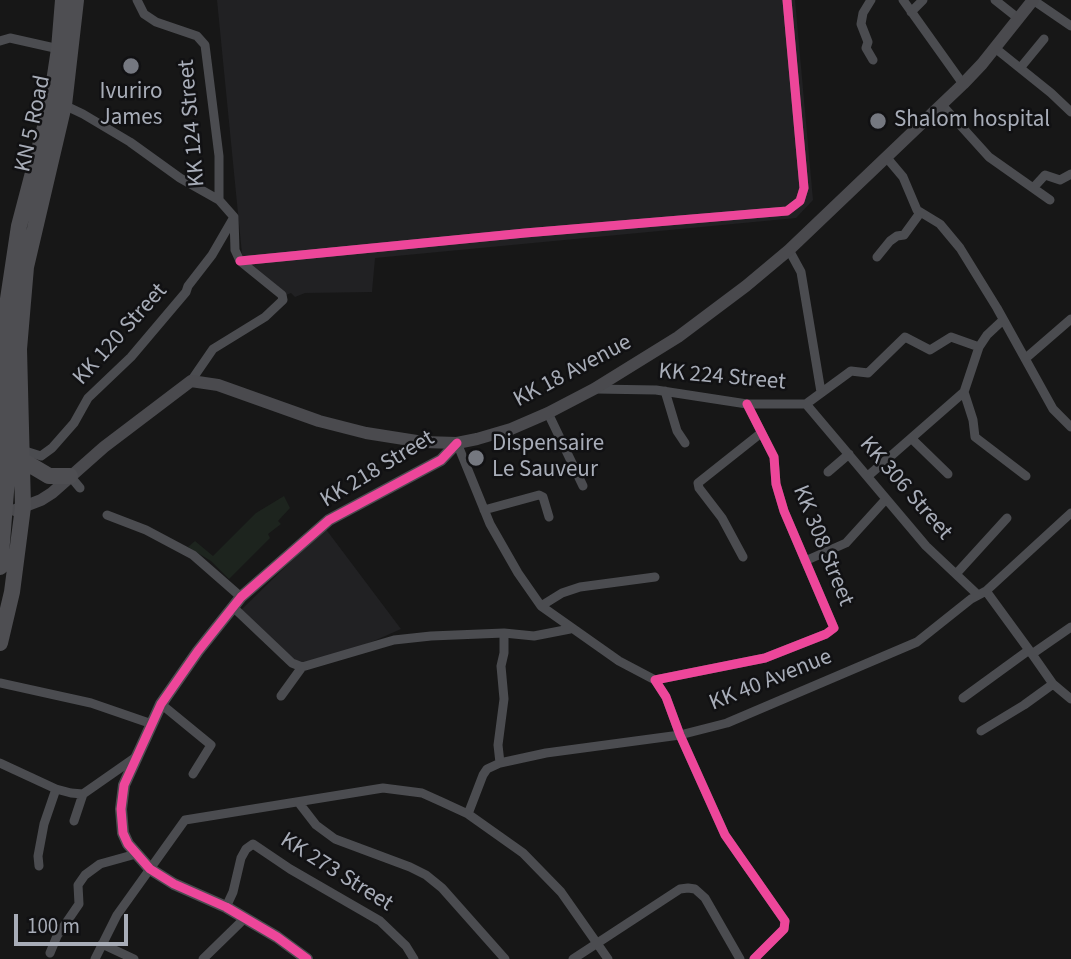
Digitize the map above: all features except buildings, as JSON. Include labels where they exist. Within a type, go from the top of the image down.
[{"type":"highway","name":"KN 5 Road","points":[[0,558],[7,479],[8,299],[19,226],[50,108],[63,0]]},
{"type":"highway","name":"KN 5 Road","points":[[0,643],[12,592],[23,507],[19,349],[26,267],[64,105],[76,0]]},
{"type":"highway","points":[[22,455],[50,475],[75,482]]},
{"type":"main road","name":"KK 18 Avenue","points":[[191,382],[218,385],[300,416],[366,433],[412,441],[457,443],[500,432],[548,413],[678,337],[789,250],[963,84],[1033,0]]},
{"type":"main road","points":[[2,514],[41,500],[75,482],[191,382]]},
{"type":"street","name":"KK 124 Street","points":[[137,0],[144,14],[156,22],[197,36],[205,45],[219,156],[219,200]]},
{"type":"street","points":[[240,261],[786,211],[800,201],[804,188],[787,0]]},
{"type":"street","points":[[870,0],[861,24],[868,42],[867,50],[873,61]]},
{"type":"street","points":[[903,0],[963,84]]},
{"type":"street","points":[[911,12],[923,0]]},
{"type":"street","points":[[995,0],[1019,19]]},
{"type":"street","points":[[1033,0],[1071,26]]},
{"type":"street","points":[[0,41],[9,38],[59,49]]},
{"type":"street","points":[[1021,67],[1044,39]]},
{"type":"street","points":[[995,48],[1021,67],[1071,112]]},
{"type":"street","points":[[64,105],[130,142],[180,178],[219,200],[234,217],[234,250],[240,261],[282,295],[283,300],[265,317],[213,349],[191,382]]},
{"type":"street","points":[[942,105],[989,157],[1050,200]]},
{"type":"street","points":[[887,158],[903,177],[913,205],[951,236],[1026,358],[1053,409],[1071,427]]},
{"type":"street","points":[[1034,187],[1045,175],[1060,180],[1071,174]]},
{"type":"street","points":[[877,257],[890,242],[904,235],[920,213]]},
{"type":"street","name":"KK 120 Street","points":[[22,455],[41,456],[52,448],[74,423],[88,398],[131,357],[186,292],[234,217]]},
{"type":"street","points":[[789,250],[801,272],[821,392]]},
{"type":"street","points":[[1026,358],[1071,319]]},
{"type":"street","points":[[868,477],[964,392],[979,347],[986,335],[1003,320]]},
{"type":"street","name":"KK 224 Street","points":[[594,388],[665,391],[747,404],[806,404],[851,370],[868,373],[905,337],[930,351],[951,337],[979,347]]},
{"type":"street","points":[[665,391],[677,430],[685,443]]},
{"type":"street","points":[[964,392],[974,420],[975,438],[1026,476]]},
{"type":"street","name":"KK 308 Street","points":[[655,680],[765,658],[832,631],[833,625],[779,496],[774,457],[747,404]]},
{"type":"street","name":"KK 306 Street","points":[[806,404],[926,545],[956,574],[982,593],[1031,652],[1053,684],[1071,699]]},
{"type":"street","points":[[548,413],[583,486]]},
{"type":"street","points":[[743,557],[722,517],[698,483],[761,433]]},
{"type":"street","points":[[912,439],[948,474]]},
{"type":"street","points":[[457,443],[484,510],[518,573],[541,606],[619,661],[655,680],[666,697],[724,835],[785,921],[784,929],[754,959]]},
{"type":"street","name":"KK 218 Street","points":[[307,959],[226,907],[174,884],[150,869],[136,854],[123,833],[121,809],[124,785],[161,704],[237,602],[329,520],[441,460],[457,443]]},
{"type":"street","points":[[828,472],[849,454]]},
{"type":"street","points":[[484,510],[539,495],[543,497],[549,517]]},
{"type":"street","points":[[805,561],[846,543],[886,499]]},
{"type":"street","points":[[107,515],[146,530],[192,555],[292,663],[302,667]]},
{"type":"street","name":"KK 40 Avenue","points":[[500,763],[547,753],[680,735],[727,723],[844,671],[918,642],[982,593],[1070,516]]},
{"type":"street","points":[[956,574],[1007,518]]},
{"type":"street","points":[[541,606],[562,593],[580,587],[655,577]]},
{"type":"street","points":[[963,698],[1071,627]]},
{"type":"street","points":[[281,696],[302,667],[394,640],[431,635],[534,635],[570,629]]},
{"type":"street","points":[[468,814],[483,775],[500,763],[498,744],[504,699],[500,666],[504,653],[504,633]]},
{"type":"street","points":[[0,683],[91,703],[152,724]]},
{"type":"street","points":[[981,731],[1053,684]]},
{"type":"street","points":[[161,704],[211,745],[193,774]]},
{"type":"street","points":[[74,821],[83,794],[136,757]]},
{"type":"street","points":[[0,763],[56,789],[83,794]]},
{"type":"street","points":[[96,959],[117,915],[185,820],[383,788],[422,793],[468,814],[523,853],[561,892],[608,959]]},
{"type":"street","points":[[39,866],[38,856],[44,824],[56,789]]},
{"type":"street","points":[[299,803],[316,825],[334,839],[426,875],[442,888],[505,959]]},
{"type":"street","name":"KK 273 Street","points":[[226,907],[233,892],[241,858],[252,844],[380,921],[406,946],[414,959]]},
{"type":"street","points":[[50,953],[57,936],[79,904],[78,885],[85,875],[100,864],[136,854]]},
{"type":"street","points":[[573,959],[680,888],[695,889],[705,898],[740,959]]},
{"type":"street","points":[[204,959],[245,918]]},
{"type":"street","points":[[102,944],[134,959]]},
{"type":"shaded area","points":[[217,0],[795,0],[813,200],[796,218],[375,258],[372,292],[305,293],[295,297],[291,293],[286,295],[244,261],[242,254]]},
{"type":"shaded area","points":[[284,496],[290,508],[278,521],[281,524],[268,534],[270,538],[229,579],[211,561],[188,547],[195,541],[213,556],[256,513]]},
{"type":"shaded area","points":[[325,528],[401,629],[351,651],[300,664],[239,612]]},
{"type":"cycle path","points":[[240,261],[787,211],[800,201],[804,188],[787,0]]},
{"type":"cycle path","points":[[747,404],[774,457],[776,484],[784,511],[834,628],[826,634],[765,658],[655,680],[666,697],[725,835],[785,921],[784,929],[754,959]]},
{"type":"cycle path","points":[[307,959],[277,937],[226,907],[174,884],[150,869],[128,844],[123,833],[121,809],[124,785],[161,704],[198,651],[241,597],[329,520],[441,460],[457,443]]},
{"type":"place","name":"Ivuriro James","points":[[131,66]]},
{"type":"place","name":"Shalom hospital","points":[[878,121]]},
{"type":"place","name":"Dispensaire Le Sauveur","points":[[476,458]]}]
